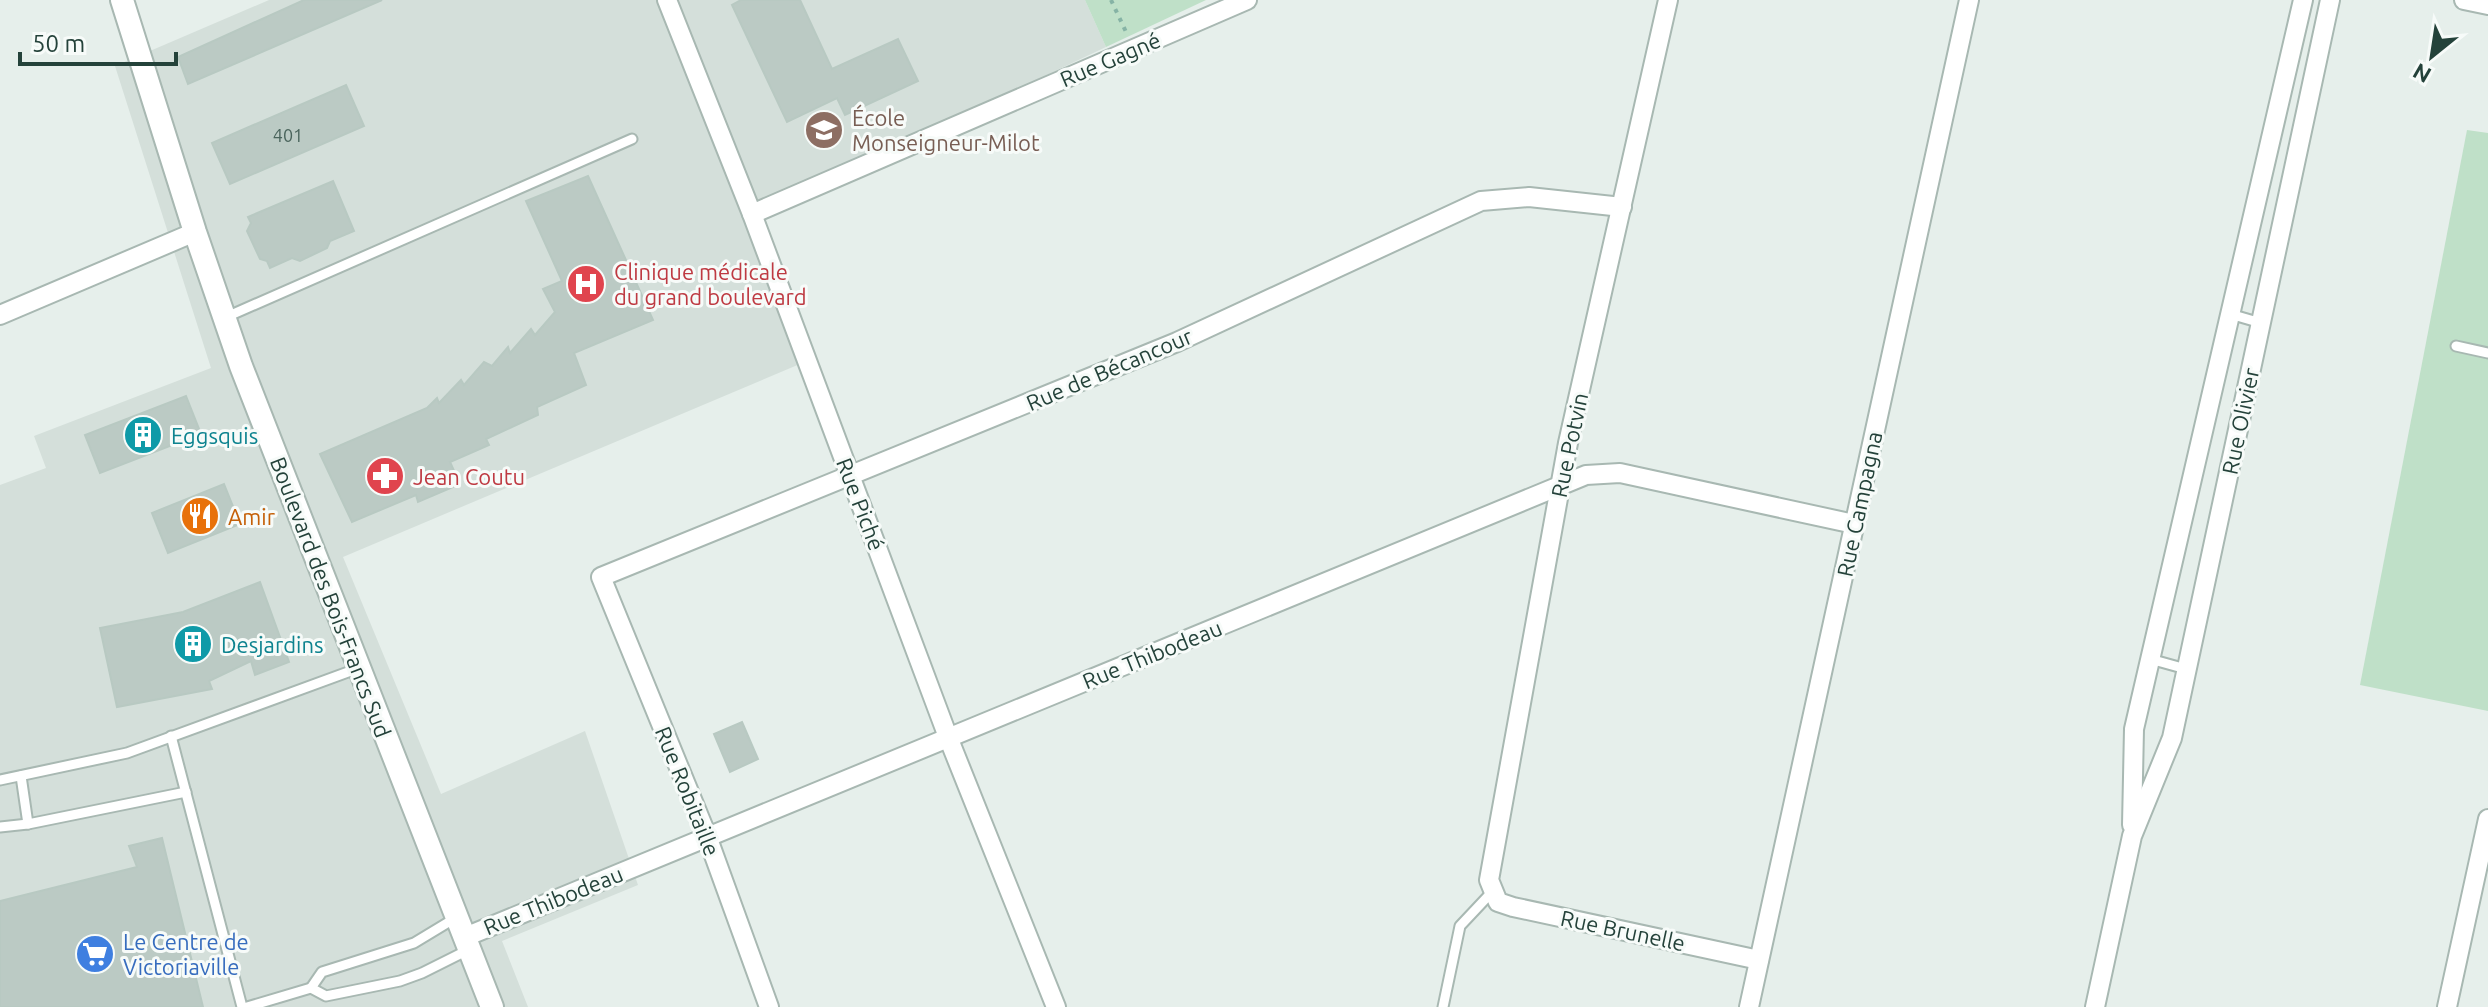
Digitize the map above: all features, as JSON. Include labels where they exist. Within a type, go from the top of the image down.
[{"type":"street","name":"Boulevard des Bois-Francs Sud","points":[[122,0],[224,318],[492,1007]]},
{"type":"street","name":"Rue Piché","points":[[667,0],[752,214],[948,737],[1056,1007]]},
{"type":"street","name":"Rue Gagné","points":[[752,214],[1247,0]]},
{"type":"street","name":"Rue Potvin","points":[[1492,892],[1489,880],[1560,487],[1668,0]]},
{"type":"street","name":"Rue Campagna","points":[[1749,1007],[1969,0]]},
{"type":"street","name":"Rue Olivier","points":[[2132,836],[2134,729],[2303,0]]},
{"type":"street","name":"Rue Olivier","points":[[2095,1007],[2132,836],[2172,738],[2330,0]]},
{"type":"street","points":[[2464,0],[2488,5]]},
{"type":"street","name":"Rue de Bécancour","points":[[601,577],[1177,342],[1481,201],[1529,197],[1622,207]]},
{"type":"street","points":[[0,315],[195,232]]},
{"type":"street","name":"Rue Thibodeau","points":[[463,935],[1586,475],[1620,473],[1854,524]]},
{"type":"street","name":"Rue Robitaille","points":[[601,577],[707,836],[769,1007]]},
{"type":"street","points":[[2447,1007],[2488,819]]},
{"type":"street","name":"Rue Brunelle","points":[[1492,892],[1498,902],[1513,907],[1759,960]]},
{"type":"lane","points":[[224,318],[632,139]]},
{"type":"lane","points":[[2230,314],[2261,323]]},
{"type":"lane","points":[[2456,346],[2488,353]]},
{"type":"lane","points":[[2150,659],[2186,669]]},
{"type":"lane","points":[[0,780],[127,753],[359,668]]},
{"type":"lane","points":[[171,736],[244,1007],[311,988],[322,972],[414,943],[463,935]]},
{"type":"lane","points":[[21,776],[28,824]]},
{"type":"lane","points":[[0,827],[186,792]]},
{"type":"lane","points":[[1443,1007],[1460,926],[1492,892]]},
{"type":"lane","points":[[311,988],[326,996],[400,981],[422,973],[463,935]]},
{"type":"path","points":[[1111,0],[1134,49]]},
{"type":"shaded area","points":[[269,0],[1085,0],[1106,47],[752,214],[807,361],[343,557],[441,794],[585,731],[638,885],[502,941],[528,1007],[0,1007],[0,485],[46,468],[34,436],[211,368],[115,66]]},
{"type":"green space","points":[[1085,0],[1206,0],[1106,47]]},
{"type":"green space","points":[[2467,130],[2488,133],[2488,711],[2360,685]]},
{"type":"building","points":[[304,0],[382,0],[188,84],[178,57]]},
{"type":"building","points":[[741,0],[800,0],[832,69],[898,39],[918,81],[845,115],[837,98],[787,122],[732,5]]},
{"type":"building","points":[[346,85],[364,126],[230,184],[212,143]]},
{"type":"building","points":[[588,176],[653,320],[574,353],[586,385],[537,407],[538,415],[486,439],[489,445],[450,462],[460,484],[418,502],[416,495],[352,522],[320,454],[427,408],[437,398],[439,403],[461,380],[464,385],[484,362],[492,366],[508,347],[510,353],[531,329],[535,335],[555,312],[543,289],[562,281],[526,201]]},
{"type":"building","points":[[333,181],[354,231],[330,241],[327,248],[300,261],[292,258],[270,268],[267,261],[260,259],[247,231],[251,223],[248,217]]},
{"type":"building","name":"Eggsquis","points":[[186,396],[201,434],[100,473],[85,435]]},
{"type":"building","points":[[224,484],[240,524],[168,553],[152,513]]},
{"type":"building","name":"Desjardins","points":[[260,582],[289,662],[255,675],[251,661],[209,681],[212,689],[117,707],[100,628],[183,612]]},
{"type":"building","points":[[742,722],[758,759],[730,772],[714,734]]},
{"type":"building","name":"Le Centre de Victoriaville","points":[[162,838],[203,1007],[0,1007],[0,901],[137,867],[129,846]]},
{"type":"place","name":"École Monseigneur-Milot","points":[[824,130]]},
{"type":"place","name":"Clinique médicale du grand boulevard","points":[[586,284]]},
{"type":"place","name":"Eggsquis","points":[[143,435]]},
{"type":"place","name":"Jean Coutu","points":[[385,476]]},
{"type":"place","name":"Amir","points":[[200,516]]},
{"type":"place","name":"Desjardins","points":[[193,644]]},
{"type":"place","name":"Le Centre de Victoriaville","points":[[95,954]]}]
